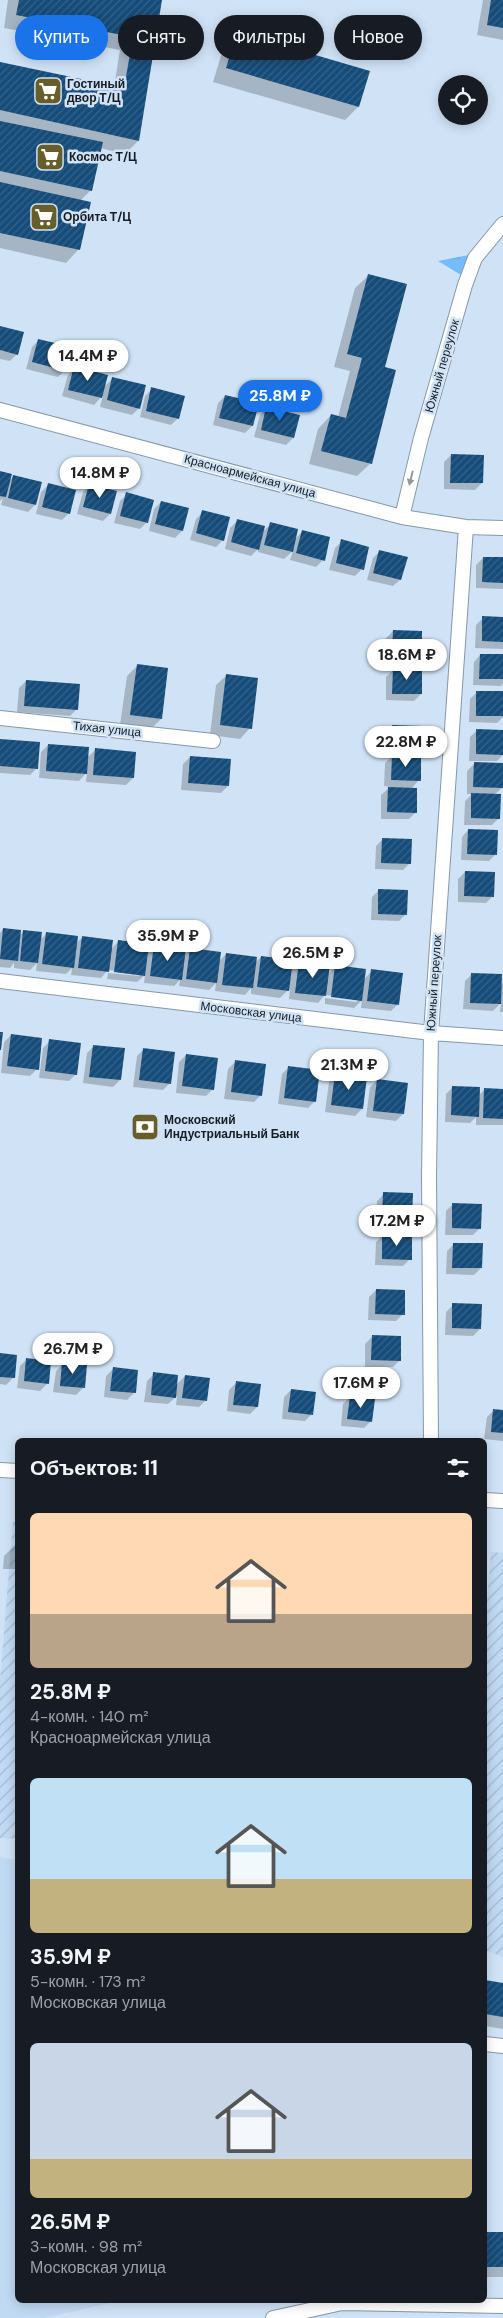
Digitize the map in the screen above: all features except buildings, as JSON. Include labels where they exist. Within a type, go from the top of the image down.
[{"type":"street","name":"Южный переулок","points":[[402,517],[421,438],[465,285],[475,258],[503,224]]},
{"type":"street","name":"Красноармейская улица","points":[[0,410],[402,517],[466,527],[503,528]]},
{"type":"street","name":"Южный переулок","points":[[432,1438],[429,1178],[431,1033],[466,527]]},
{"type":"street","name":"Тихая улица","points":[[0,718],[213,741]]},
{"type":"street","name":"Московская улица","points":[[0,981],[431,1033],[503,1038]]},
{"type":"street","points":[[0,1470],[15,1471]]},
{"type":"street","points":[[487,1500],[503,1501]]},
{"type":"street","points":[[487,2044],[503,2046]]},
{"type":"street","points":[[274,2318],[342,2303]]},
{"type":"street","points":[[448,2303],[503,2306]]},
{"type":"shaded area","points":[[13,1521],[15,1521],[15,1839],[0,1838],[0,1680]]},
{"type":"shaded area","points":[[491,1552],[503,1553],[503,1957],[487,1951],[487,1602]]},
{"type":"shaded area","points":[[0,1857],[15,1860],[15,2303],[110,2303],[45,2318],[0,2318]]},
{"type":"green space","points":[[469,255],[461,275],[438,261]]},
{"type":"place","name":"Гостиный двор Т/Ц","points":[[48,91]]},
{"type":"place","name":"Космос Т/Ц","points":[[50,157]]},
{"type":"place","name":"Орбита Т/Ц","points":[[44,217]]},
{"type":"place","name":"Московский Индустриальный Банк","points":[[145,1127]]}]
